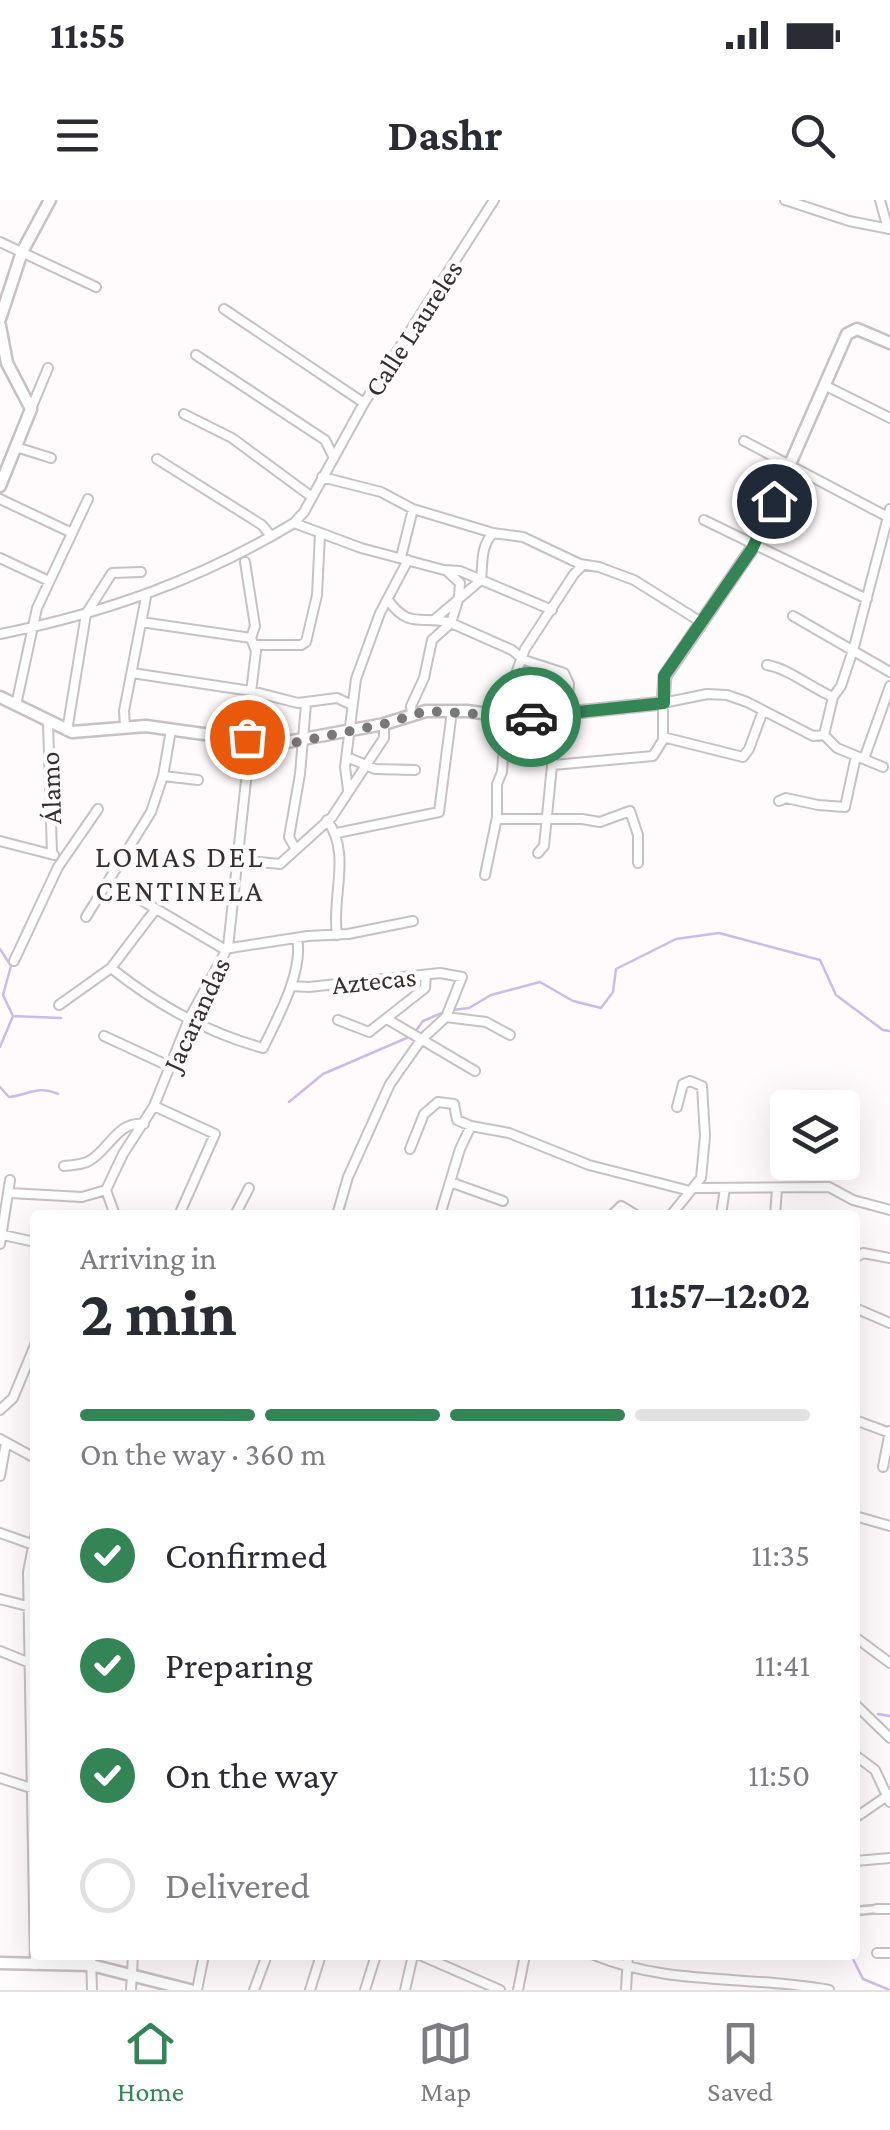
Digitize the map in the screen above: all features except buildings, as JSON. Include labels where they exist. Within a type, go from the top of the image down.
[{"type":"street","points":[[32,409],[7,364],[0,322],[22,252],[50,200]]},
{"type":"street","name":"Calle Laureles","points":[[294,523],[364,403],[494,200]]},
{"type":"street","points":[[785,200],[822,205],[849,221],[889,229],[880,200]]},
{"type":"street","points":[[0,242],[96,287]]},
{"type":"street","points":[[224,308],[364,403]]},
{"type":"street","points":[[553,765],[649,757],[659,748],[664,737],[664,676],[755,544],[847,334],[853,329],[890,343]]},
{"type":"street","points":[[196,355],[325,440],[332,456]]},
{"type":"street","points":[[0,486],[48,368]]},
{"type":"street","points":[[824,386],[890,418]]},
{"type":"street","points":[[184,414],[232,438],[312,497]]},
{"type":"street","points":[[744,441],[888,512],[852,652],[841,686],[833,697],[824,735],[832,746],[884,766]]},
{"type":"street","points":[[16,447],[51,458]]},
{"type":"street","points":[[157,458],[262,525],[271,536]]},
{"type":"street","points":[[322,477],[381,492],[413,509],[493,534],[523,537],[583,565],[634,580],[701,622]]},
{"type":"street","points":[[0,498],[72,533]]},
{"type":"street","points":[[16,704],[31,628],[88,499]]},
{"type":"street","points":[[348,790],[346,757],[358,672],[404,558],[413,509]]},
{"type":"street","points":[[704,520],[867,599]]},
{"type":"street","points":[[0,634],[146,597],[294,523],[320,534],[466,573],[552,610]]},
{"type":"street","points":[[142,622],[253,641],[304,644],[316,601],[320,534]]},
{"type":"street","points":[[481,580],[480,565],[493,534]]},
{"type":"street","points":[[879,544],[890,549]]},
{"type":"street","points":[[0,558],[49,581]]},
{"type":"street","name":"Jacarandas","points":[[106,1190],[123,1154],[154,1106],[189,1019],[228,949],[248,762],[256,626],[245,562]]},
{"type":"street","points":[[466,573],[480,565]]},
{"type":"street","points":[[485,875],[497,820],[496,784],[502,772],[500,716],[522,658],[583,565]]},
{"type":"street","points":[[434,636],[451,623],[459,598],[458,579],[444,570]]},
{"type":"street","points":[[67,731],[86,614],[112,573],[141,572]]},
{"type":"street","points":[[431,621],[481,580]]},
{"type":"street","points":[[125,726],[124,711],[146,597]]},
{"type":"street","points":[[388,600],[403,616],[451,623],[568,676],[544,846],[538,853]]},
{"type":"street","points":[[792,616],[890,672]]},
{"type":"street","points":[[412,715],[412,703],[424,678],[434,636],[431,621]]},
{"type":"street","points":[[767,665],[787,671],[805,685],[833,697]]},
{"type":"street","points":[[132,673],[251,691],[306,704],[327,698],[342,699],[352,705]]},
{"type":"street","points":[[779,802],[786,798],[834,808],[846,806],[860,758],[890,686]]},
{"type":"street","points":[[0,697],[67,731],[146,726],[276,744],[412,715],[452,711],[500,716],[562,714],[717,694],[737,698],[813,736],[824,735]]},
{"type":"street","points":[[295,848],[289,837],[306,704]]},
{"type":"street","points":[[337,833],[438,812],[452,711]]},
{"type":"street","points":[[664,737],[743,757],[763,711]]},
{"type":"street","name":"Álamo","points":[[48,722],[52,854]]},
{"type":"street","points":[[237,860],[280,864],[295,848],[305,844],[328,820],[384,738],[384,724]]},
{"type":"street","points":[[86,917],[151,812],[164,776],[172,730]]},
{"type":"street","points":[[346,757],[375,769],[415,770]]},
{"type":"street","points":[[164,776],[198,780]]},
{"type":"street","name":"Álamo","points":[[14,961],[62,860],[98,809]]},
{"type":"street","points":[[497,820],[600,822],[630,811],[638,835],[638,864]]},
{"type":"street","points":[[328,820],[337,833],[340,866],[337,935]]},
{"type":"street","points":[[0,841],[62,860]]},
{"type":"street","points":[[109,881],[220,948],[413,922]]},
{"type":"street","points":[[59,1005],[111,968],[155,910]]},
{"type":"street","name":"Aztecas","points":[[297,938],[299,950],[291,986],[426,975],[462,977],[446,1018]]},
{"type":"street","points":[[111,968],[222,1037],[264,1048],[291,986]]},
{"type":"street","points":[[338,1020],[367,1033],[425,988],[426,975]]},
{"type":"street","points":[[338,1210],[348,1178],[390,1084],[421,1040],[446,1018],[486,1022],[510,1035]]},
{"type":"street","name":"Aztecas","points":[[387,1019],[476,1071]]},
{"type":"street","points":[[104,1036],[171,1067]]},
{"type":"street","points":[[676,1210],[700,1178],[705,1136],[702,1086],[690,1080],[683,1084],[677,1107]]},
{"type":"street","points":[[410,1149],[424,1114],[438,1102],[454,1104],[458,1120],[472,1126],[509,1133],[589,1165],[657,1185],[693,1189],[829,1187],[853,1200],[890,1210]]},
{"type":"street","points":[[154,1106],[215,1134],[181,1210]]},
{"type":"street","points":[[64,1166],[86,1164],[132,1124],[144,1124]]},
{"type":"street","points":[[442,1210],[472,1126]]},
{"type":"street","points":[[112,1140],[123,1154]]},
{"type":"street","points":[[10,1180],[1,1239],[30,1242]]},
{"type":"street","points":[[450,1182],[503,1201]]},
{"type":"street","points":[[239,1210],[250,1188]]},
{"type":"street","points":[[722,1210],[726,1188]]},
{"type":"street","points":[[776,1210],[778,1188]]},
{"type":"street","points":[[10,1193],[82,1197],[106,1190],[113,1210]]},
{"type":"street","points":[[860,1256],[890,1258]]},
{"type":"street","points":[[860,1310],[890,1323]]},
{"type":"street","points":[[0,1410],[13,1398],[30,1357]]},
{"type":"street","points":[[860,1422],[890,1432],[883,1467]]},
{"type":"street","points":[[0,1476],[3,1441],[30,1455]]},
{"type":"street","points":[[860,1517],[890,1526]]},
{"type":"street","points":[[0,1533],[30,1544]]},
{"type":"street","points":[[30,1563],[30,1590]]},
{"type":"street","points":[[0,1600],[30,1607]]},
{"type":"street","points":[[860,1641],[890,1663]]},
{"type":"street","points":[[0,1651],[30,1663]]},
{"type":"street","points":[[860,1709],[890,1738]]},
{"type":"street","points":[[860,1759],[875,1770],[889,1797],[860,1815]]},
{"type":"street","points":[[0,1778],[30,1787]]},
{"type":"street","points":[[860,1861],[890,1858]]},
{"type":"street","points":[[860,1911],[890,1909]]},
{"type":"street","points":[[877,1952],[890,1953]]},
{"type":"street","points":[[35,1960],[35,1966]]},
{"type":"street","points":[[91,1960],[92,1990]]},
{"type":"street","points":[[0,1963],[35,1966],[91,1960],[194,1990],[203,1960]]},
{"type":"street","points":[[131,1990],[133,1960]]},
{"type":"street","points":[[254,1990],[265,1960]]},
{"type":"street","points":[[310,1990],[319,1960]]},
{"type":"street","points":[[366,1990],[375,1960]]},
{"type":"street","points":[[405,1990],[415,1960]]},
{"type":"street","points":[[429,1960],[500,1990]]},
{"type":"street","points":[[518,1990],[524,1960]]},
{"type":"street","points":[[606,1960],[628,1969],[700,1979],[828,1990]]},
{"type":"street","points":[[626,1990],[628,1960]]},
{"type":"waterway","points":[[452,1010],[469,1008],[491,995],[540,982],[573,1001],[601,1008],[613,992],[616,969],[676,939],[719,933],[820,960],[836,995],[883,1030],[890,1031]]},
{"type":"waterway","points":[[0,949],[11,966],[3,995],[13,1016],[0,1047]]},
{"type":"waterway","points":[[415,1032],[423,1021],[444,1012]]},
{"type":"waterway","points":[[13,1016],[61,1018]]},
{"type":"waterway","points":[[289,1102],[323,1074],[409,1037]]},
{"type":"waterway","points":[[0,1087],[9,1097],[39,1090],[58,1094]]},
{"type":"waterway","points":[[878,1714],[890,1716]]},
{"type":"waterway","points":[[854,1960],[863,1979],[890,1990]]},
{"type":"way so far","points":[[247,737],[247,741],[288,744],[426,711],[531,717]]},
{"type":"district","name":"LOMAS DEL CENTINELA","points":[[180,874]]},
{"type":"route","points":[[531,717],[664,703],[664,676],[752,549],[774,501]]}]
